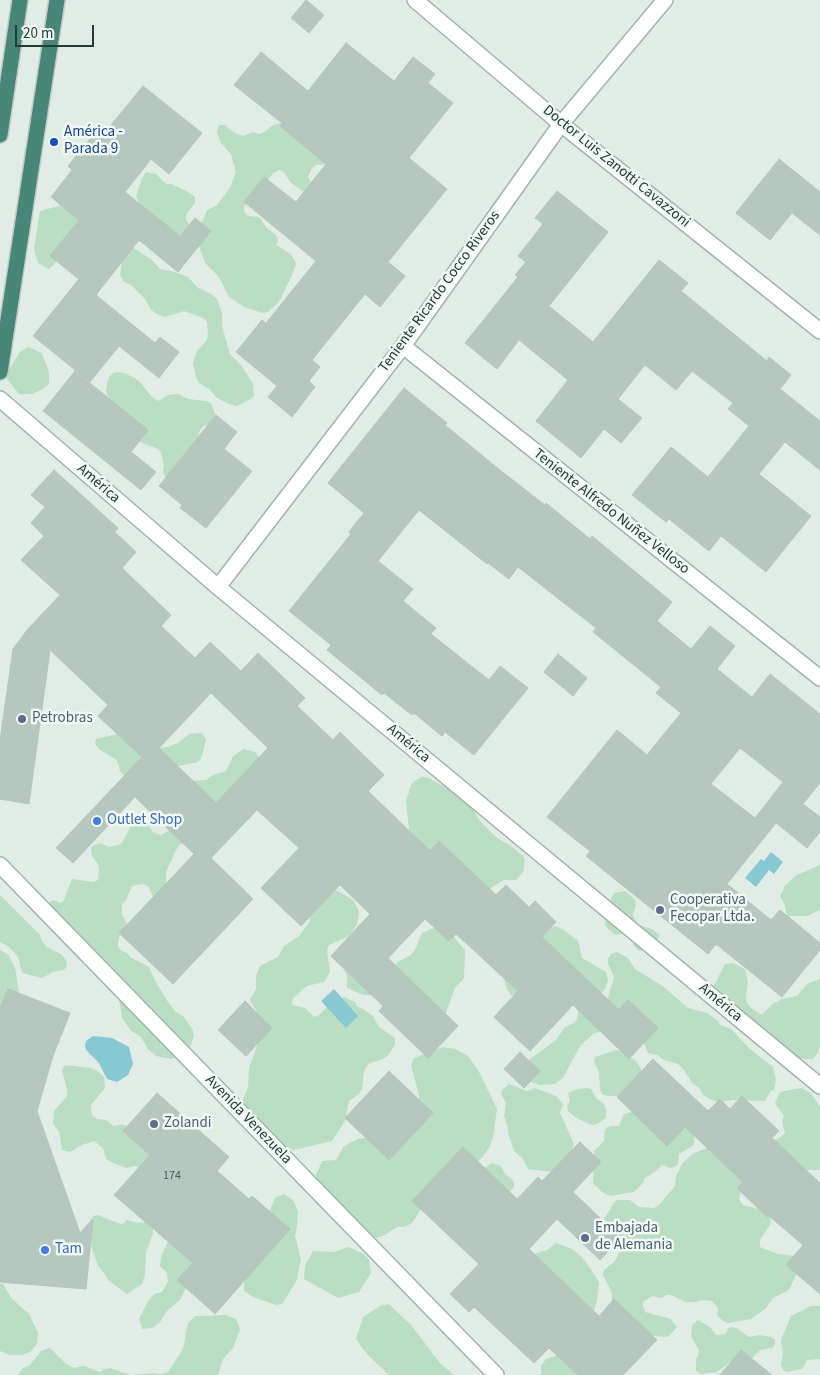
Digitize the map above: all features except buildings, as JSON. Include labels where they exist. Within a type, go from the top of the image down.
[{"type":"highway","points":[[0,135],[20,0]]},
{"type":"highway","points":[[0,372],[57,0]]},
{"type":"street","name":"Doctor Luis Zanotti Cavazzoni","points":[[415,0],[561,124],[820,331]]},
{"type":"street","name":"Teniente Ricardo Cocco Riveros","points":[[218,587],[403,346],[561,124],[665,0]]},
{"type":"street","name":"Teniente Alfredo Nuñez Velloso","points":[[403,346],[820,678]]},
{"type":"street","name":"América","points":[[0,399],[218,587],[820,1086]]},
{"type":"street","name":"Avenida Venezuela","points":[[0,865],[496,1375]]},
{"type":"green space","points":[[289,122],[328,164],[316,165],[312,168],[308,177],[311,183],[316,185],[307,194],[290,182],[284,172],[279,170],[273,173],[263,187],[244,206],[244,212],[248,216],[259,217],[267,228],[276,235],[278,239],[276,245],[291,254],[296,264],[279,302],[268,312],[263,313],[244,307],[229,297],[219,277],[206,264],[198,239],[207,210],[217,205],[224,196],[236,172],[231,154],[220,142],[217,131],[219,125],[225,125],[233,132],[243,136],[253,132],[259,134],[273,125]]},
{"type":"green space","points":[[146,172],[156,174],[166,184],[172,184],[195,197],[195,203],[187,213],[186,219],[189,225],[184,233],[177,236],[139,208],[139,202],[136,197]]},
{"type":"green space","points":[[62,205],[75,214],[81,225],[63,255],[49,269],[38,263],[34,249],[40,211]]},
{"type":"green space","points":[[130,246],[152,260],[160,269],[188,277],[198,288],[217,299],[222,313],[222,326],[230,354],[240,364],[253,383],[254,396],[248,401],[236,406],[229,404],[217,398],[209,389],[199,383],[193,363],[197,351],[207,340],[207,322],[203,318],[184,311],[165,317],[151,310],[145,299],[130,284],[124,282],[120,275],[122,261]]},
{"type":"green space","points":[[28,347],[42,353],[49,373],[49,384],[32,394],[19,394],[6,378],[9,369],[20,352]]},
{"type":"green space","points":[[118,372],[135,378],[158,401],[168,395],[178,394],[188,399],[211,403],[215,414],[208,425],[203,426],[199,432],[198,443],[180,481],[165,477],[161,453],[158,449],[132,439],[110,401],[106,391],[107,384],[109,377],[113,373]]},
{"type":"green space","points":[[202,733],[206,740],[201,759],[198,762],[178,766],[176,770],[129,781],[120,771],[117,760],[100,750],[95,743],[96,739],[118,734],[154,749],[168,747],[178,743],[189,734]]},
{"type":"green space","points":[[244,749],[255,752],[260,759],[221,814],[192,781],[206,780],[213,775],[226,771],[233,756]]},
{"type":"green space","points":[[421,777],[429,778],[450,790],[460,790],[472,803],[471,807],[480,821],[497,838],[523,856],[525,859],[523,872],[516,880],[504,880],[486,891],[407,838],[409,829],[406,801],[412,783]]},
{"type":"green space","points":[[143,819],[153,832],[161,835],[172,829],[189,839],[178,846],[166,872],[166,884],[155,900],[148,886],[142,884],[132,886],[126,900],[122,904],[122,914],[127,923],[121,932],[118,942],[118,947],[122,951],[149,967],[168,1002],[176,1012],[184,1017],[193,1030],[194,1036],[189,1051],[171,1059],[156,1056],[148,1049],[140,1036],[131,1031],[122,1018],[118,991],[46,904],[53,900],[60,903],[63,902],[72,879],[94,882],[98,880],[99,869],[92,856],[92,846],[100,843],[109,847],[121,844],[132,821]]},
{"type":"green space","points":[[820,865],[820,910],[807,916],[787,916],[780,896],[785,886],[795,876]]},
{"type":"green space","points":[[331,890],[340,892],[353,900],[359,911],[357,924],[347,937],[329,945],[327,950],[330,972],[324,982],[307,986],[293,998],[292,1005],[305,1008],[314,1017],[319,1015],[332,1002],[344,997],[355,1002],[357,1007],[373,1016],[379,1027],[395,1038],[395,1045],[383,1059],[368,1064],[364,1071],[362,1089],[359,1094],[349,1101],[345,1121],[332,1141],[294,1150],[281,1145],[274,1135],[268,1133],[243,1106],[243,1100],[248,1087],[249,1068],[258,1043],[259,1016],[250,1000],[256,989],[256,976],[260,966],[278,957],[284,946],[299,936],[310,921],[309,915]]},
{"type":"green space","points":[[625,891],[635,900],[636,905],[633,915],[638,925],[652,929],[660,935],[655,944],[642,951],[634,946],[629,933],[615,935],[605,926],[605,922],[608,919],[610,901],[614,893]]},
{"type":"green space","points":[[0,895],[40,935],[47,947],[61,954],[66,960],[67,966],[64,970],[53,972],[42,978],[22,973],[18,957],[9,947],[0,942]]},
{"type":"green space","points":[[555,926],[564,930],[578,941],[582,958],[606,972],[608,980],[605,989],[599,995],[602,1031],[593,1034],[580,1046],[563,1078],[555,1084],[540,1085],[528,1081],[526,1062],[556,1040],[565,1027],[574,1023],[577,1019],[580,1001],[520,988],[515,995],[511,996],[505,984],[504,975]]},
{"type":"green space","points":[[445,927],[465,950],[464,978],[455,988],[446,1013],[439,1015],[375,995],[363,995],[347,988],[347,976],[342,965],[393,966],[410,956],[415,950],[422,933],[434,928]]},
{"type":"green space","points":[[0,950],[8,954],[15,968],[19,993],[0,1009]]},
{"type":"green space","points":[[617,952],[628,958],[635,969],[664,987],[688,1008],[707,1013],[717,1020],[720,1025],[731,1029],[750,1049],[773,1067],[776,1080],[774,1090],[771,1091],[765,1101],[734,1100],[719,1102],[710,1099],[703,1095],[699,1088],[692,1083],[678,1064],[648,1053],[643,1041],[607,1001],[614,977],[608,964],[608,959],[611,954]]},
{"type":"green space","points":[[733,963],[745,969],[748,982],[747,1003],[762,1015],[772,1004],[782,999],[797,996],[807,984],[820,979],[820,1047],[813,1059],[793,1059],[709,995],[725,964]]},
{"type":"green space","points":[[443,1047],[455,1049],[468,1056],[478,1070],[497,1109],[490,1146],[482,1158],[426,1201],[412,1223],[405,1227],[397,1227],[376,1238],[370,1235],[322,1188],[316,1175],[322,1161],[336,1160],[344,1146],[358,1139],[366,1138],[373,1143],[419,1103],[419,1095],[411,1065],[414,1058]]},
{"type":"green space","points":[[616,1050],[634,1059],[638,1064],[641,1069],[641,1083],[618,1096],[608,1096],[602,1094],[599,1072],[594,1062],[595,1057]]},
{"type":"green space","points":[[65,1065],[91,1068],[98,1071],[104,1077],[105,1088],[91,1105],[92,1115],[97,1119],[106,1120],[114,1126],[122,1124],[133,1129],[157,1153],[143,1169],[135,1166],[127,1168],[106,1159],[103,1148],[94,1141],[70,1152],[62,1150],[59,1131],[53,1124],[54,1111],[67,1096],[62,1070]]},
{"type":"green space","points":[[509,1084],[527,1091],[535,1088],[556,1096],[563,1104],[560,1113],[574,1144],[570,1156],[552,1172],[528,1169],[522,1158],[514,1151],[504,1116],[506,1103],[501,1094],[502,1090]]},
{"type":"green space","points":[[586,1088],[591,1089],[606,1109],[606,1118],[597,1124],[592,1125],[576,1118],[568,1111],[567,1105],[570,1101],[568,1093]]},
{"type":"green space","points":[[802,1088],[811,1093],[820,1107],[820,1170],[800,1170],[772,1141],[785,1133],[782,1122],[784,1116],[775,1103],[779,1093]]},
{"type":"green space","points":[[640,1107],[688,1128],[694,1134],[694,1145],[679,1154],[678,1164],[670,1168],[662,1165],[645,1178],[643,1183],[634,1192],[610,1196],[602,1192],[593,1183],[594,1151],[604,1141],[606,1128],[619,1126],[624,1114]]},
{"type":"green space","points":[[713,1145],[746,1171],[739,1200],[743,1205],[761,1210],[771,1219],[770,1225],[760,1240],[760,1247],[795,1258],[796,1275],[786,1292],[774,1297],[766,1308],[751,1319],[729,1323],[723,1321],[717,1315],[718,1308],[712,1301],[686,1302],[671,1295],[666,1295],[662,1298],[652,1296],[643,1302],[645,1312],[671,1319],[677,1327],[669,1336],[647,1335],[612,1304],[612,1293],[603,1275],[604,1270],[615,1261],[622,1248],[605,1225],[604,1218],[617,1200],[630,1200],[639,1207],[654,1208],[659,1205],[675,1186],[676,1176],[682,1164],[691,1155]]},
{"type":"green space","points":[[492,1163],[501,1166],[505,1174],[514,1183],[514,1187],[506,1196],[481,1170]]},
{"type":"green space","points":[[284,1194],[293,1200],[298,1211],[295,1236],[301,1259],[297,1280],[282,1304],[276,1305],[253,1297],[244,1291],[244,1281],[271,1221],[270,1210],[275,1198]]},
{"type":"green space","points":[[98,1215],[117,1223],[123,1224],[127,1220],[138,1223],[148,1222],[153,1225],[153,1234],[146,1252],[145,1274],[142,1284],[127,1294],[108,1280],[98,1266],[89,1240],[89,1224],[93,1216]]},
{"type":"green space","points":[[173,1230],[210,1239],[180,1300],[166,1312],[160,1322],[152,1328],[142,1329],[139,1319],[148,1301],[154,1294],[162,1292],[168,1282],[167,1273],[160,1266],[161,1257]]},
{"type":"green space","points":[[556,1243],[572,1249],[582,1257],[596,1277],[599,1283],[597,1301],[593,1312],[534,1254],[547,1250]]},
{"type":"green space","points":[[348,1247],[364,1254],[369,1260],[371,1273],[359,1292],[338,1298],[304,1279],[305,1266],[313,1251],[334,1252]]},
{"type":"green space","points":[[0,1284],[3,1284],[12,1299],[29,1314],[38,1333],[37,1344],[30,1352],[22,1355],[10,1355],[0,1351]]},
{"type":"green space","points":[[389,1304],[411,1325],[440,1363],[454,1375],[389,1375],[367,1354],[356,1339],[363,1317],[380,1306]]},
{"type":"green space","points":[[811,1306],[820,1306],[820,1359],[807,1360],[802,1369],[787,1372],[783,1370],[781,1364],[783,1353],[782,1337],[791,1316]]},
{"type":"green space","points":[[226,1315],[236,1319],[240,1330],[233,1348],[223,1359],[218,1375],[130,1375],[168,1372],[183,1349],[188,1323],[195,1316]]},
{"type":"green space","points":[[698,1320],[710,1327],[716,1335],[726,1334],[728,1328],[733,1327],[749,1337],[759,1335],[771,1337],[775,1339],[775,1345],[772,1348],[760,1350],[749,1362],[729,1363],[717,1372],[701,1374],[696,1371],[696,1360],[699,1350],[691,1337],[692,1325]]},
{"type":"green space","points":[[50,1348],[65,1363],[74,1368],[84,1366],[100,1372],[110,1368],[130,1375],[18,1375],[22,1369],[30,1365],[41,1351]]},
{"type":"green space","points":[[567,1352],[584,1375],[541,1375],[541,1366],[546,1359]]},
{"type":"water","points":[[771,852],[783,862],[774,874],[769,870],[756,887],[745,878],[761,859],[764,861]]},
{"type":"water","points":[[334,989],[358,1016],[346,1028],[321,1001]]},
{"type":"water","points":[[93,1036],[112,1038],[129,1047],[133,1064],[128,1075],[117,1082],[107,1079],[99,1063],[86,1050],[86,1041]]},
{"type":"place","name":"América - Parada 9","points":[[54,142]]},
{"type":"place","name":"Petrobras","points":[[22,719]]},
{"type":"place","name":"Outlet Shop","points":[[97,821]]},
{"type":"place","name":"Cooperativa Fecopar Ltda.","points":[[660,910]]},
{"type":"place","name":"Zolandi","points":[[154,1124]]},
{"type":"place","name":"Embajada de Alemania","points":[[585,1238]]},
{"type":"place","name":"Tam","points":[[45,1250]]}]
